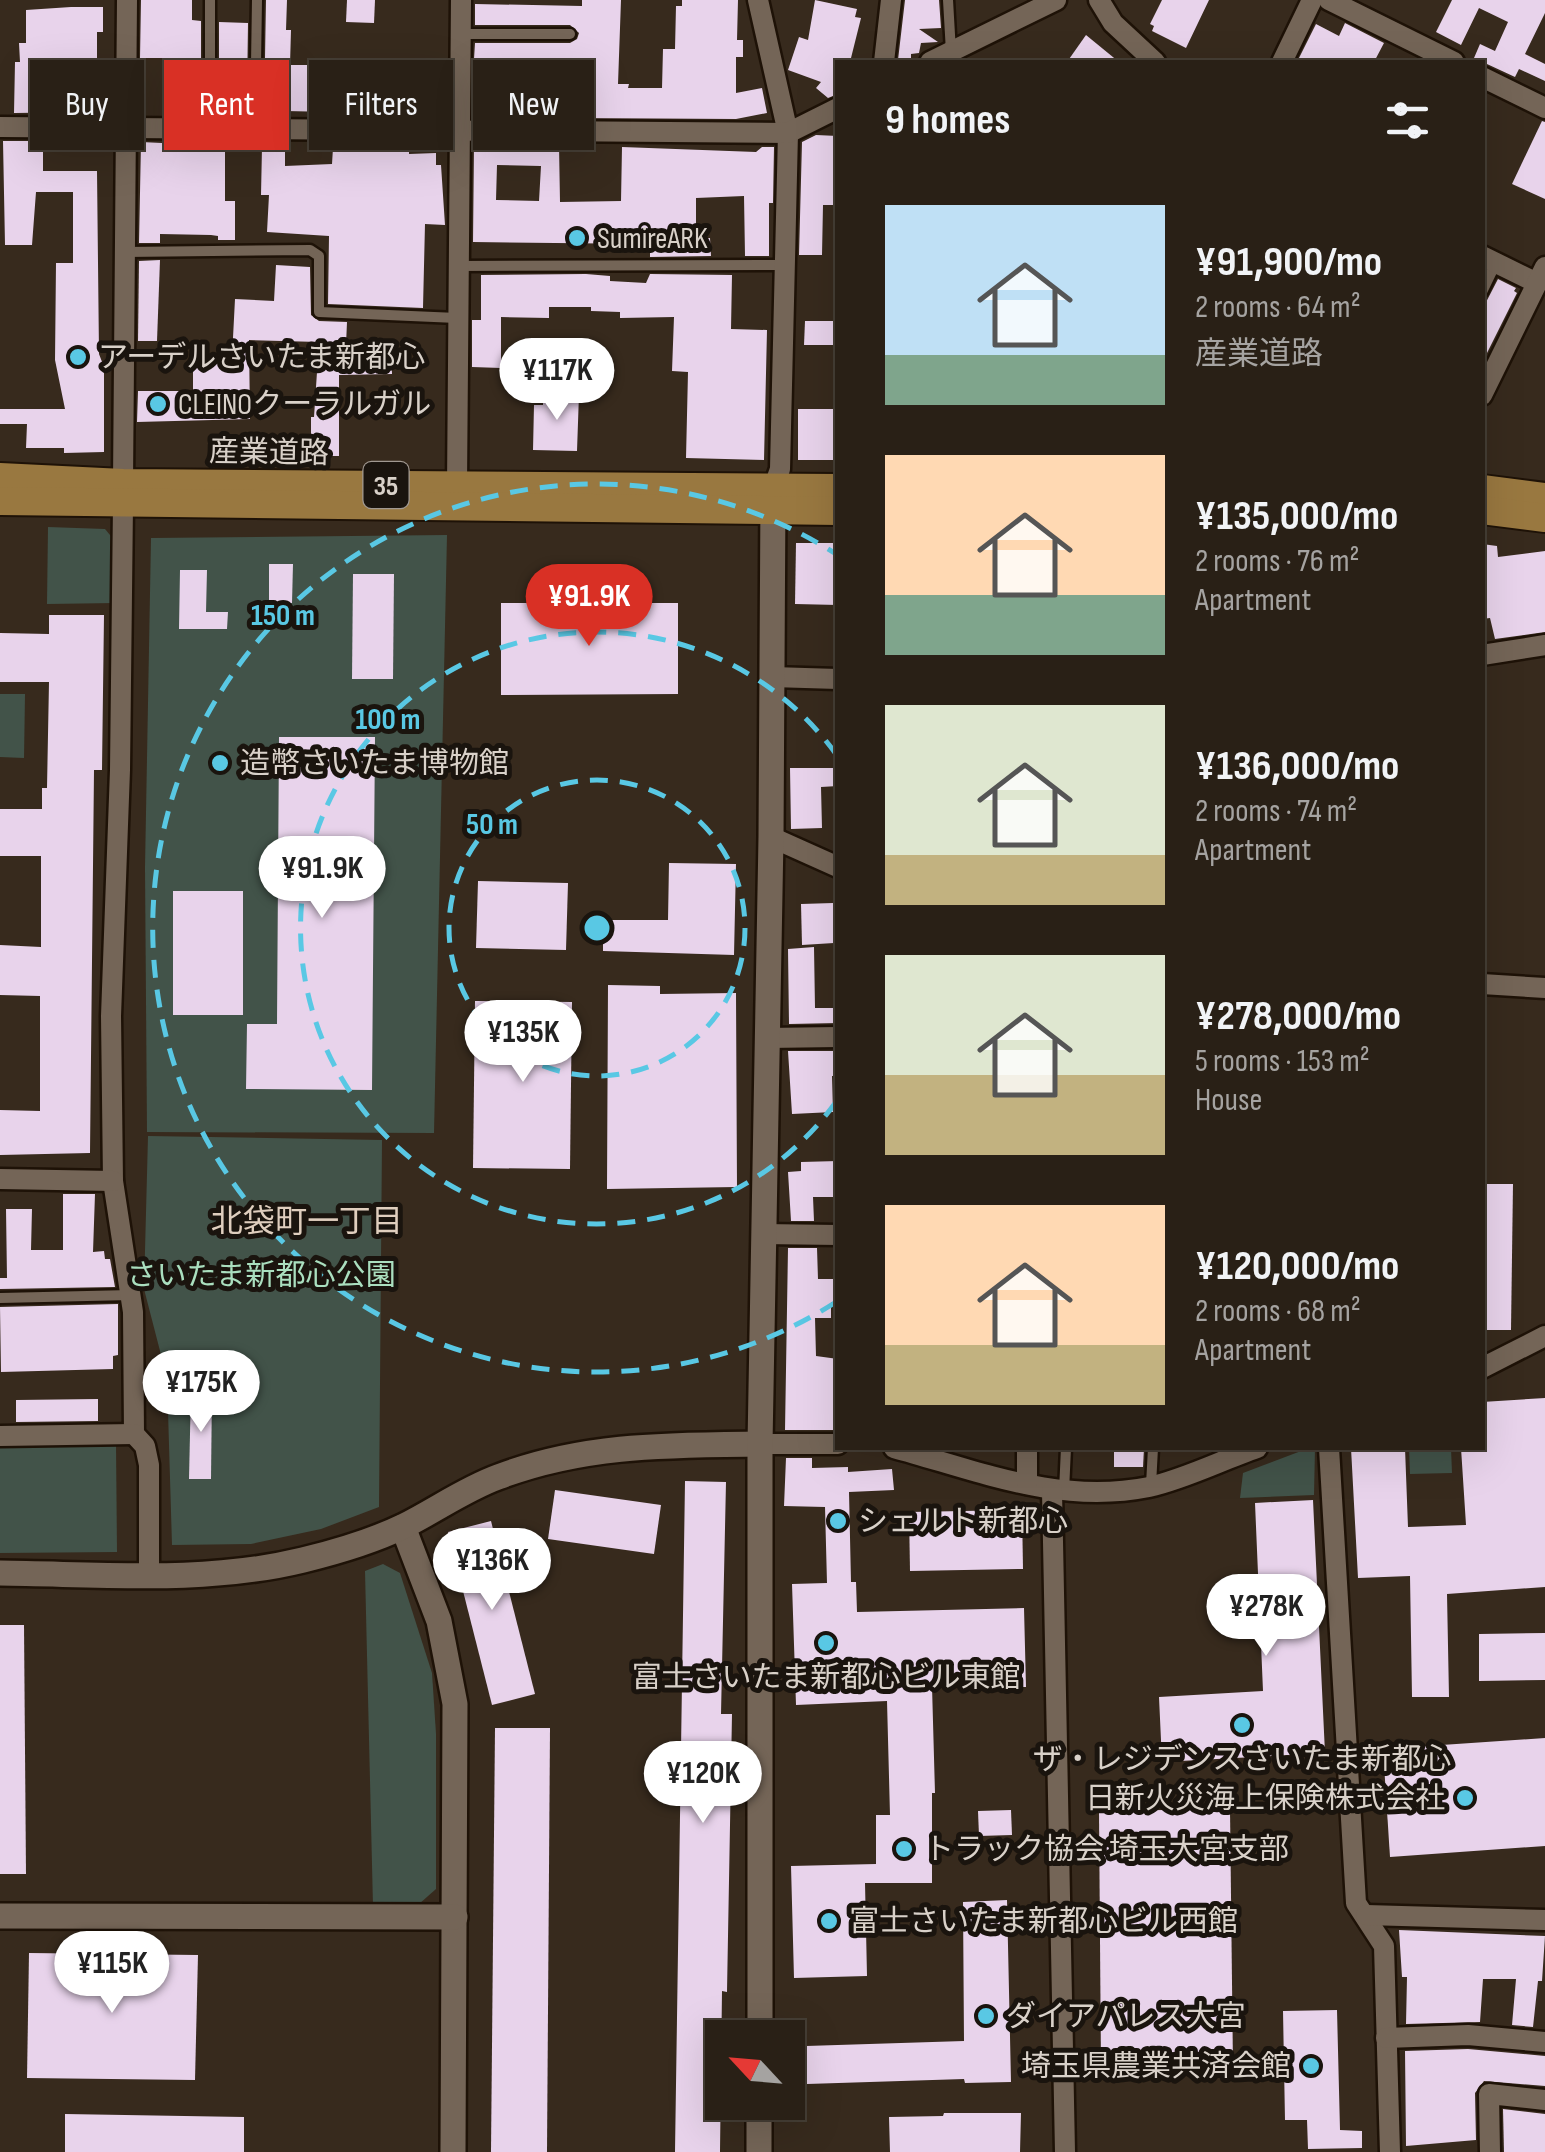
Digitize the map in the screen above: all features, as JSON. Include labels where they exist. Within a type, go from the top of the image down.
[{"type":"main road","name":"産業道路","points":[[0,477],[123,493],[773,501],[835,489]]},
{"type":"main road","name":"産業道路","points":[[0,501],[123,493],[456,486],[773,501],[835,511]]},
{"type":"main road","points":[[1485,489],[1545,497]]},
{"type":"main road","points":[[1485,510],[1545,518]]},
{"type":"street","points":[[127,0],[127,60]]},
{"type":"street","points":[[456,486],[461,0]]},
{"type":"street","points":[[758,0],[788,133],[780,469],[773,501],[772,837],[762,1234],[760,2020]]},
{"type":"street","points":[[884,60],[891,0]]},
{"type":"street","points":[[934,60],[1056,0]]},
{"type":"street","points":[[1100,0],[1113,23],[1153,60]]},
{"type":"street","points":[[1283,60],[1312,0]]},
{"type":"street","points":[[1329,0],[1450,60]]},
{"type":"street","points":[[1485,78],[1545,108]]},
{"type":"street","points":[[289,129],[788,133],[835,110]]},
{"type":"street","points":[[0,127],[30,127]]},
{"type":"street","points":[[126,150],[120,770],[111,1016],[113,1181],[131,1295],[134,1434],[146,1446],[150,1465],[149,1574]]},
{"type":"street","points":[[1485,389],[1541,275],[1490,260]]},
{"type":"street","points":[[1485,655],[1545,645]]},
{"type":"street","points":[[772,678],[835,678]]},
{"type":"street","points":[[772,837],[835,866]]},
{"type":"street","points":[[1485,984],[1545,988]]},
{"type":"street","points":[[767,1038],[835,1037]]},
{"type":"street","points":[[0,1180],[113,1181]]},
{"type":"street","points":[[762,1234],[835,1236]]},
{"type":"street","points":[[1485,1366],[1545,1336]]},
{"type":"street","points":[[0,1436],[134,1434]]},
{"type":"street","points":[[0,1573],[204,1574],[252,1570],[304,1560],[402,1526],[495,1478],[547,1460],[644,1446],[835,1444]]},
{"type":"street","points":[[901,1450],[1058,1492],[1100,1493],[1151,1486],[1251,1450]]},
{"type":"street","points":[[1026,1450],[1026,1484]]},
{"type":"street","points":[[1329,1450],[1356,1903],[1384,1946],[1390,2152]]},
{"type":"street","points":[[1058,1492],[1064,2152]]},
{"type":"street","points":[[402,1526],[439,1620],[455,1704],[453,2152]]},
{"type":"street","points":[[1366,1915],[1545,1920]]},
{"type":"street","points":[[0,1916],[454,1917]]},
{"type":"street","points":[[1386,2038],[1468,2035],[1545,2042]]},
{"type":"street","points":[[1490,2152],[1489,2094],[1545,2100]]},
{"type":"street","points":[[760,2120],[760,2152]]},
{"type":"lane","points":[[210,0],[210,60]]},
{"type":"lane","points":[[256,0],[256,60]]},
{"type":"lane","points":[[948,0],[951,52]]},
{"type":"lane","points":[[460,34],[570,34]]},
{"type":"lane","points":[[125,252],[310,250],[319,256],[319,312],[458,318]]},
{"type":"lane","points":[[458,266],[782,265]]},
{"type":"lane","points":[[0,1298],[131,1295]]},
{"type":"lane","points":[[1058,1492],[1066,1450]]},
{"type":"lane","points":[[1151,1486],[1153,1450]]},
{"type":"green space","points":[[48,527],[105,529],[115,541],[116,603],[47,604]]},
{"type":"green space","points":[[447,535],[434,1133],[147,1132],[145,868],[151,538]]},
{"type":"green space","points":[[0,694],[25,694],[24,758],[0,757]]},
{"type":"green space","name":"さいたま新都心公園","points":[[148,1136],[382,1140],[379,1507],[321,1529],[251,1544],[172,1545],[167,1378],[144,1289]]},
{"type":"green space","points":[[116,1443],[117,1552],[0,1553],[0,1444]]},
{"type":"green space","points":[[1304,1450],[1315,1450],[1314,1495],[1240,1498],[1243,1473]]},
{"type":"green space","points":[[1409,1450],[1451,1450],[1452,1473],[1410,1474]]},
{"type":"green space","points":[[383,1564],[400,1573],[432,1673],[436,1889],[419,1904],[373,1906],[365,1571]]},
{"type":"building","points":[[141,0],[192,0],[192,20],[201,21],[201,60],[140,58]]},
{"type":"building","points":[[266,0],[287,0],[290,65],[309,65],[309,112],[289,111],[289,60],[265,60]]},
{"type":"building","points":[[347,0],[375,0],[374,23],[346,22]]},
{"type":"building","points":[[582,0],[621,0],[618,84],[629,84],[628,88],[662,88],[663,49],[675,49],[676,6],[682,6],[682,0],[738,0],[737,40],[743,40],[743,57],[736,57],[736,93],[762,88],[767,113],[736,119],[594,118],[594,60],[474,59],[475,43],[570,43],[579,33],[570,25],[475,25],[475,4],[582,6]]},
{"type":"building","points":[[815,0],[857,9],[855,17],[861,18],[850,60],[835,60],[835,95],[828,98],[816,88],[821,82],[788,70],[799,37],[808,40]]},
{"type":"building","points":[[905,0],[939,0],[941,28],[919,29],[938,42],[921,43],[919,53],[911,54],[911,59],[898,60]]},
{"type":"building","points":[[1162,0],[1209,0],[1186,48],[1152,31],[1154,26],[1150,24]]},
{"type":"building","points":[[1452,0],[1545,0],[1545,13],[1525,54],[1545,64],[1545,81],[1519,69],[1515,77],[1474,58],[1480,44],[1495,51],[1508,22],[1479,8],[1461,45],[1436,32]]},
{"type":"building","points":[[103,7],[103,32],[97,32],[97,60],[30,60],[30,113],[14,113],[15,62],[20,62],[19,43],[26,43],[26,10]]},
{"type":"building","points":[[219,22],[248,23],[247,60],[219,60]]},
{"type":"building","points":[[1345,23],[1384,43],[1375,60],[1298,60],[1316,24],[1339,36]]},
{"type":"building","points":[[1086,35],[1117,60],[1068,60]]},
{"type":"building","points":[[1542,121],[1545,122],[1545,199],[1512,184]]},
{"type":"building","points":[[816,135],[835,136],[835,205],[823,205],[822,255],[799,255],[802,142]]},
{"type":"building","points":[[3,141],[30,141],[30,150],[43,150],[43,171],[97,171],[104,452],[64,453],[64,448],[26,448],[27,424],[0,424],[0,409],[65,409],[55,360],[56,263],[73,263],[73,192],[36,192],[32,245],[5,245]]},
{"type":"building","points":[[144,142],[164,143],[164,150],[225,150],[225,201],[235,201],[235,240],[218,240],[218,236],[211,235],[160,234],[160,243],[139,243]]},
{"type":"building","points":[[622,147],[756,152],[762,147],[774,147],[769,256],[745,256],[744,196],[696,198],[696,238],[710,238],[711,256],[650,257],[650,244],[473,242],[474,150],[559,150],[560,202],[621,201]],"holes":[[[497,165],[541,166],[539,201],[496,200]]]},
{"type":"building","points":[[262,150],[285,150],[285,166],[332,164],[333,150],[436,153],[436,165],[441,165],[445,225],[425,224],[423,308],[328,304],[329,236],[267,232],[269,195],[261,195]]},
{"type":"building","points":[[160,260],[157,341],[138,341],[139,261]]},
{"type":"building","points":[[276,265],[310,267],[311,315],[319,321],[347,322],[346,345],[391,345],[392,374],[339,375],[339,456],[311,456],[319,342],[249,340],[250,419],[137,422],[138,391],[193,391],[193,358],[232,357],[235,299],[274,301]]},
{"type":"building","points":[[650,274],[732,275],[731,329],[767,330],[764,460],[686,458],[688,372],[672,371],[674,317],[620,318],[620,312],[591,311],[591,307],[549,307],[549,318],[501,317],[501,368],[472,367],[472,320],[481,320],[481,275],[610,276],[610,281],[646,283]]},
{"type":"building","points":[[1498,279],[1516,288],[1485,357],[1485,304]]},
{"type":"building","points":[[805,321],[835,321],[835,345],[804,345]]},
{"type":"building","points":[[543,393],[579,394],[577,451],[533,450],[534,405],[543,405]]},
{"type":"building","points":[[798,409],[835,409],[835,460],[798,460]]},
{"type":"building","points":[[796,543],[835,543],[835,605],[795,604]]},
{"type":"building","points":[[1485,544],[1497,546],[1498,557],[1545,551],[1545,632],[1495,639],[1490,618],[1485,619]]},
{"type":"building","points":[[269,564],[293,564],[292,603],[269,603]]},
{"type":"building","points":[[180,570],[207,570],[206,612],[228,612],[227,629],[179,629]]},
{"type":"building","points":[[353,574],[394,574],[393,679],[352,679]]},
{"type":"building","points":[[501,603],[678,603],[678,694],[501,695]]},
{"type":"building","points":[[49,615],[104,615],[102,770],[94,770],[90,1153],[0,1155],[0,1110],[40,1111],[40,996],[0,995],[0,945],[41,947],[41,856],[0,856],[0,809],[42,809],[42,788],[47,788],[49,682],[0,682],[0,633],[49,634]]},
{"type":"building","points":[[279,737],[375,737],[372,1090],[246,1089],[247,1024],[277,1024]]},
{"type":"building","points":[[790,768],[835,768],[835,786],[821,787],[822,828],[791,829]]},
{"type":"building","points":[[669,863],[736,864],[734,955],[603,951],[603,920],[668,920]]},
{"type":"building","points":[[478,881],[568,883],[566,950],[476,948]]},
{"type":"building","points":[[173,891],[243,891],[243,1015],[173,1015]]},
{"type":"building","points":[[833,903],[834,943],[802,945],[801,904]]},
{"type":"building","points":[[814,947],[815,1008],[835,1008],[835,1023],[789,1024],[788,949]]},
{"type":"building","points":[[608,985],[660,986],[660,994],[736,993],[737,1187],[607,1189]]},
{"type":"building","points":[[475,1001],[572,1002],[570,1169],[473,1168]]},
{"type":"building","points":[[788,1051],[835,1051],[833,1112],[792,1114]]},
{"type":"building","points":[[835,1161],[835,1197],[813,1197],[814,1221],[791,1221],[788,1172],[801,1171],[801,1162]]},
{"type":"building","points":[[1485,1184],[1513,1184],[1511,1330],[1485,1330]]},
{"type":"building","points":[[63,1194],[95,1194],[93,1252],[104,1251],[105,1259],[110,1259],[115,1287],[0,1289],[0,1278],[7,1278],[6,1209],[32,1209],[31,1250],[63,1250]]},
{"type":"building","points":[[788,1248],[817,1248],[818,1279],[835,1279],[831,1318],[815,1318],[816,1356],[835,1359],[835,1430],[785,1430]]},
{"type":"building","points":[[118,1304],[118,1355],[113,1356],[113,1369],[1,1372],[0,1307]]},
{"type":"building","points":[[191,1389],[212,1390],[211,1479],[189,1479]]},
{"type":"building","points":[[1545,1398],[1545,1587],[1447,1594],[1449,1697],[1412,1697],[1410,1576],[1358,1578],[1351,1450],[1405,1450],[1408,1527],[1466,1525],[1461,1450],[1485,1450],[1485,1402]]},
{"type":"building","points":[[98,1399],[98,1421],[16,1422],[16,1400]]},
{"type":"building","points":[[1114,1450],[1144,1450],[1143,1467],[1114,1467]]},
{"type":"building","points":[[786,1458],[812,1458],[812,1468],[848,1467],[848,1472],[892,1469],[894,1490],[849,1492],[851,1582],[856,1582],[857,1612],[1024,1608],[1026,1687],[932,1686],[932,1883],[865,1883],[867,1976],[794,1978],[791,1866],[876,1864],[876,1815],[890,1815],[887,1701],[796,1705],[792,1584],[827,1583],[825,1507],[784,1506]]},
{"type":"building","points":[[685,1481],[726,1482],[721,1714],[732,1714],[727,1992],[722,1991],[722,2020],[705,2020],[705,2120],[720,2120],[720,2152],[675,2152]]},
{"type":"building","points":[[555,1490],[661,1505],[654,1554],[548,1539]]},
{"type":"building","points":[[1313,1500],[1325,1753],[1162,1762],[1159,1697],[1263,1691],[1255,1503]]},
{"type":"building","points":[[1022,1510],[1023,1569],[910,1571],[909,1512]]},
{"type":"building","points":[[491,1521],[535,1694],[492,1705],[448,1532]]},
{"type":"building","points":[[0,1625],[24,1625],[26,1874],[0,1874]]},
{"type":"building","points":[[1545,1633],[1545,1680],[1479,1681],[1479,1634]]},
{"type":"building","points":[[495,1728],[550,1728],[547,2152],[491,2152]]},
{"type":"building","name":"日新火災海上保険株式会社","points":[[1545,1738],[1545,1846],[1390,1857],[1383,1749]]},
{"type":"building","points":[[1230,1809],[1233,2068],[1101,2070],[1099,1811]]},
{"type":"building","points":[[1011,1810],[1012,1835],[979,1836],[978,1811]]},
{"type":"building","name":"ダイアパレス大宮","points":[[1007,1900],[1011,2082],[965,2083],[964,2079],[807,2084],[806,2046],[964,2041],[963,1902]]},
{"type":"building","points":[[1399,1930],[1545,1936],[1533,2027],[1512,2025],[1516,1979],[1483,1979],[1480,2022],[1406,2024],[1407,1977],[1402,1977]]},
{"type":"building","points":[[29,1953],[198,1955],[195,2080],[27,2078]]},
{"type":"building","name":"埼玉県農業共済会館","points":[[1337,2010],[1340,2130],[1362,2131],[1362,2148],[1308,2149],[1307,2120],[1285,2120],[1283,2011]]},
{"type":"building","points":[[1468,2049],[1545,2056],[1545,2086],[1484,2081],[1475,2093],[1476,2140],[1406,2146],[1405,2051]]},
{"type":"building","points":[[1503,2109],[1545,2114],[1545,2152],[1504,2152]]},
{"type":"building","points":[[1021,2113],[1020,2152],[890,2152],[889,2117]]},
{"type":"building","points":[[65,2114],[244,2117],[244,2152],[65,2152]]},
{"type":"place","name":"SumireARK","points":[[577,238]]},
{"type":"place","name":"アーデルさいたま新都心","points":[[78,357]]},
{"type":"place","name":"CLEINOクーラルガル","points":[[158,404]]},
{"type":"place","name":"造幣さいたま博物館","points":[[220,763]]},
{"type":"place","name":"シェルト新都心","points":[[838,1521]]},
{"type":"place","name":"富士さいたま新都心ビル東館","points":[[826,1643]]},
{"type":"place","name":"ザ・レジデンスさいたま新都心","points":[[1242,1725]]},
{"type":"place","name":"日新火災海上保険株式会社","points":[[1465,1798]]},
{"type":"place","name":"トラック協会 埼玉大宮支部","points":[[904,1849]]},
{"type":"place","name":"富士さいたま新都心ビル西館","points":[[829,1921]]},
{"type":"place","name":"ダイアパレス大宮","points":[[986,2016]]},
{"type":"place","name":"埼玉県農業共済会館","points":[[1311,2066]]},
{"type":"district","name":"北袋町一丁目","points":[[307,1221]]}]
